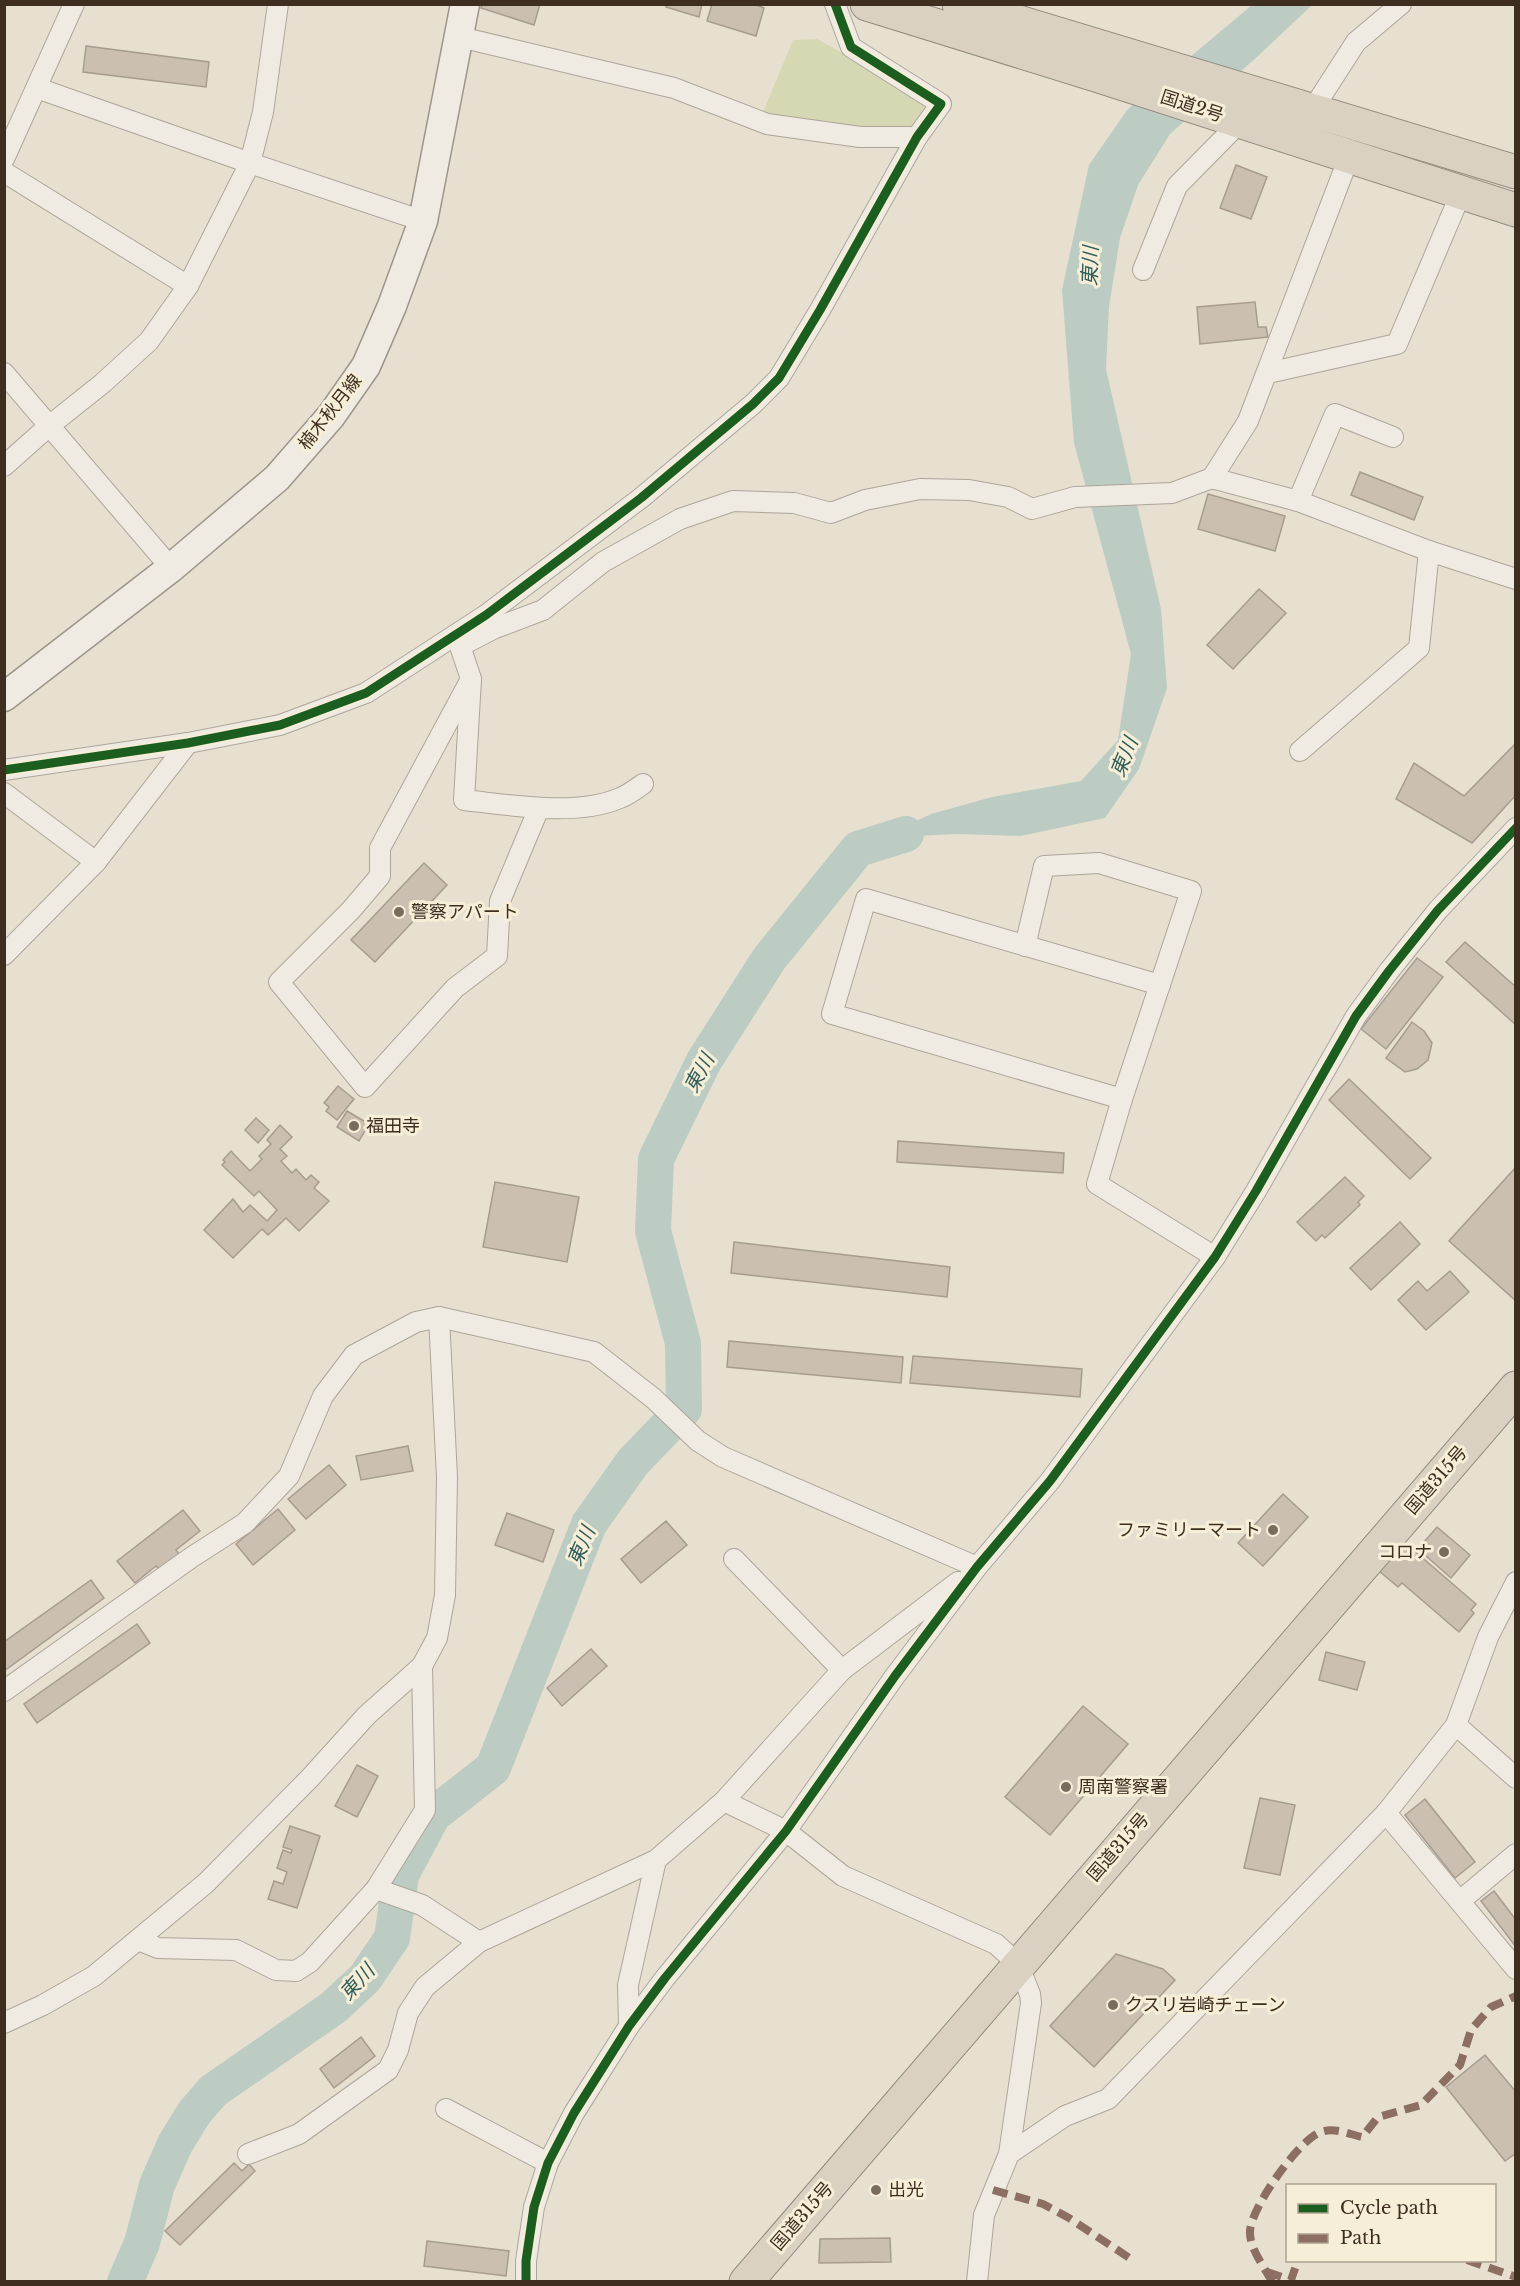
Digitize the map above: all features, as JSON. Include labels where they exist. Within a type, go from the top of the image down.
[{"type":"highway","name":"国道2号","points":[[867,4],[1103,63],[1260,96],[1311,112]]},
{"type":"highway","name":"国道2号","points":[[959,4],[999,10],[1103,63],[1240,122],[1515,210]]},
{"type":"highway","points":[[1311,112],[1515,172]]},
{"type":"highway","name":"国道315号","points":[[746,2282],[1515,1388]]},
{"type":"street","points":[[4,159],[74,4]]},
{"type":"street","points":[[4,466],[103,383],[149,340],[188,286],[250,163],[263,112],[279,4]]},
{"type":"street","name":"楠木秋月線","points":[[4,697],[171,568],[277,478],[331,416],[366,366],[392,306],[423,220],[465,4]]},
{"type":"street","points":[[4,770],[188,743],[280,726],[366,693],[460,639],[641,498],[753,404],[779,378],[843,271],[917,137],[941,104],[851,47],[835,4]]},
{"type":"street","points":[[1143,270],[1177,186],[1240,122],[1311,112],[1356,42],[1401,4]]},
{"type":"street","points":[[460,37],[674,88],[767,124],[860,137],[917,137]]},
{"type":"street","points":[[37,88],[250,163],[423,220]]},
{"type":"street","points":[[1212,478],[1248,421],[1349,157]]},
{"type":"street","points":[[4,172],[188,286]]},
{"type":"street","points":[[1268,373],[1397,344],[1461,193]]},
{"type":"street","points":[[4,373],[171,568]]},
{"type":"street","points":[[1298,501],[1335,414],[1394,437]]},
{"type":"street","points":[[460,639],[543,610],[603,561],[680,519],[733,501],[794,502],[831,513],[865,500],[920,489],[969,490],[1008,497],[1032,509],[1075,497],[1172,493],[1212,478],[1298,501],[1429,551],[1515,579]]},
{"type":"street","points":[[1300,751],[1419,648],[1429,551]]},
{"type":"street","points":[[460,639],[471,679],[464,800],[539,808],[582,807],[619,799],[644,784]]},
{"type":"street","points":[[471,679],[380,848],[380,876],[351,910],[279,982],[365,1087],[455,988],[497,956],[500,901],[539,808]]},
{"type":"street","points":[[4,955],[96,862],[188,743]]},
{"type":"street","points":[[4,793],[96,862]]},
{"type":"street","points":[[526,2282],[526,2261],[534,2207],[548,2163],[574,2112],[630,2026],[664,1978],[786,1831],[895,1676],[977,1567],[1050,1481],[1215,1257],[1256,1191],[1356,1016],[1438,910],[1515,828]]},
{"type":"street","points":[[1025,946],[1044,866],[1099,864],[1191,891],[1122,1099],[1097,1184],[1215,1257]]},
{"type":"street","points":[[1122,1099],[831,1014],[866,899],[1160,985]]},
{"type":"street","points":[[4,1691],[245,1522],[289,1476],[323,1396],[354,1355],[416,1322],[439,1317],[594,1352],[654,1398],[698,1441],[723,1457],[977,1567]]},
{"type":"street","points":[[4,2023],[43,2005],[94,1976],[206,1883],[310,1778],[367,1715],[422,1665],[437,1638],[445,1596],[447,1477],[439,1317]]},
{"type":"street","points":[[734,1559],[842,1670]]},
{"type":"street","points":[[248,2154],[299,2134],[388,2070],[398,2050],[408,2013],[425,1987],[479,1942],[656,1860],[724,1801],[842,1670],[977,1567]]},
{"type":"street","points":[[1009,2154],[1065,2116],[1108,2099],[1386,1814],[1456,1725],[1488,1637],[1515,1582]]},
{"type":"street","points":[[138,1940],[158,1947],[236,1950],[276,1970],[296,1971],[310,1962],[383,1892],[424,1810],[422,1665]]},
{"type":"street","points":[[1456,1725],[1515,1778]]},
{"type":"street","points":[[724,1801],[786,1831],[843,1875],[996,1944],[1018,1964],[1030,1994],[1031,2003],[1009,2154],[984,2215],[977,2282]]},
{"type":"street","points":[[1386,1814],[1515,1969]]},
{"type":"street","points":[[1460,1901],[1515,1854]]},
{"type":"street","points":[[630,2026],[628,1985],[656,1860]]},
{"type":"street","points":[[383,1892],[422,1905],[479,1942]]},
{"type":"street","points":[[446,2109],[548,2163]]},
{"type":"green space","points":[[817,39],[934,103],[916,131],[864,134],[761,117],[793,40]]},
{"type":"water","points":[[1252,5],[1312,5],[1170,134],[1138,185],[1120,238],[1109,307],[1106,369],[1161,609],[1167,688],[1139,769],[1105,818],[1021,836],[958,834],[914,836],[858,849],[931,814],[992,797],[1081,781],[1118,740],[1131,654],[1074,443],[1062,290],[1089,165],[1127,110]]},
{"type":"building","points":[[482,4],[540,4],[534,25],[481,8]]},
{"type":"building","points":[[667,4],[702,4],[699,17],[666,7]]},
{"type":"building","points":[[712,4],[754,4],[764,8],[756,36],[707,21]]},
{"type":"building","points":[[86,46],[209,62],[206,87],[83,72]]},
{"type":"building","points":[[1236,165],[1267,177],[1251,219],[1220,208]]},
{"type":"building","points":[[1255,302],[1258,327],[1266,327],[1268,337],[1200,344],[1197,307]]},
{"type":"building","points":[[1360,472],[1423,497],[1414,520],[1351,495]]},
{"type":"building","points":[[1208,494],[1285,516],[1275,551],[1198,529]]},
{"type":"building","points":[[1259,589],[1286,613],[1233,669],[1207,645]]},
{"type":"building","points":[[1516,743],[1516,795],[1472,843],[1396,799],[1414,763],[1464,796]]},
{"type":"building","name":"警察アパート","points":[[424,863],[447,885],[375,962],[351,940]]},
{"type":"building","points":[[1465,942],[1516,987],[1516,1025],[1446,962]]},
{"type":"building","points":[[1417,958],[1443,977],[1386,1049],[1361,1029]]},
{"type":"building","points":[[1412,1022],[1424,1031],[1432,1043],[1428,1060],[1417,1069],[1405,1072],[1386,1058]]},
{"type":"building","points":[[1349,1079],[1431,1158],[1410,1179],[1329,1100]]},
{"type":"building","points":[[338,1086],[354,1099],[337,1120],[326,1111],[329,1107],[324,1103]]},
{"type":"building","points":[[347,1111],[369,1124],[359,1141],[337,1127]]},
{"type":"building","points":[[256,1118],[269,1130],[258,1143],[245,1130]]},
{"type":"building","points":[[280,1125],[292,1137],[280,1149],[287,1156],[281,1161],[292,1173],[296,1169],[306,1180],[311,1175],[319,1182],[314,1188],[329,1201],[299,1231],[286,1218],[268,1235],[262,1229],[233,1258],[204,1230],[233,1199],[243,1212],[250,1205],[267,1221],[277,1210],[259,1191],[254,1196],[222,1165],[225,1162],[223,1160],[231,1151],[250,1171],[262,1159],[259,1156],[271,1144],[267,1140]]},
{"type":"building","points":[[898,1141],[1064,1153],[1063,1173],[897,1162]]},
{"type":"building","points":[[1516,1167],[1516,1301],[1449,1241]]},
{"type":"building","points":[[1345,1177],[1364,1196],[1358,1202],[1360,1205],[1325,1238],[1322,1235],[1316,1241],[1297,1222]]},
{"type":"building","points":[[495,1182],[579,1197],[567,1262],[483,1247]]},
{"type":"building","points":[[1400,1222],[1420,1244],[1371,1290],[1350,1268]]},
{"type":"building","points":[[734,1242],[950,1267],[947,1297],[731,1273]]},
{"type":"building","points":[[1450,1271],[1469,1292],[1426,1330],[1398,1300],[1418,1281],[1427,1291]]},
{"type":"building","points":[[729,1341],[903,1357],[901,1383],[727,1367]]},
{"type":"building","points":[[913,1356],[1082,1369],[1080,1397],[910,1383]]},
{"type":"building","points":[[408,1446],[413,1471],[361,1480],[356,1456]]},
{"type":"building","points":[[329,1465],[346,1485],[306,1519],[288,1499]]},
{"type":"building","name":"ファミリーマート","points":[[1283,1494],[1308,1517],[1263,1566],[1238,1543]]},
{"type":"building","points":[[278,1509],[295,1530],[253,1565],[236,1544]]},
{"type":"building","points":[[183,1510],[200,1531],[176,1550],[181,1557],[161,1572],[156,1566],[135,1583],[117,1561]]},
{"type":"building","points":[[507,1513],[554,1530],[543,1562],[495,1545]]},
{"type":"building","points":[[666,1521],[687,1545],[641,1583],[621,1559]]},
{"type":"building","name":"コロナ","points":[[1437,1527],[1470,1555],[1451,1578],[1418,1549]]},
{"type":"building","points":[[1404,1542],[1476,1604],[1471,1610],[1474,1613],[1459,1632],[1402,1583],[1398,1587],[1379,1571]]},
{"type":"building","points":[[91,1580],[104,1598],[4,1671],[4,1642]]},
{"type":"building","points":[[137,1624],[150,1643],[37,1723],[24,1704]]},
{"type":"building","points":[[591,1649],[607,1666],[562,1706],[547,1688]]},
{"type":"building","points":[[1326,1652],[1365,1662],[1357,1690],[1319,1680]]},
{"type":"building","points":[[1083,1706],[1128,1744],[1050,1835],[1005,1797]]},
{"type":"building","points":[[357,1765],[378,1776],[357,1817],[335,1806]]},
{"type":"building","points":[[1260,1798],[1295,1805],[1280,1875],[1244,1868]]},
{"type":"building","points":[[1425,1799],[1475,1862],[1455,1878],[1405,1815]]},
{"type":"building","points":[[290,1826],[320,1836],[297,1908],[268,1899],[274,1881],[283,1884],[287,1872],[277,1868],[283,1850],[291,1853],[292,1850],[283,1847]]},
{"type":"building","points":[[1494,1891],[1516,1920],[1516,1947],[1481,1901]]},
{"type":"building","points":[[1116,1954],[1163,1969],[1175,1980],[1094,2067],[1050,2026]]},
{"type":"building","points":[[361,2037],[375,2056],[334,2088],[320,2069]]},
{"type":"building","points":[[1485,2055],[1516,2092],[1516,2153],[1505,2161],[1446,2087]]},
{"type":"building","points":[[234,2163],[242,2171],[249,2164],[255,2171],[180,2245],[165,2231]]},
{"type":"building","points":[[890,2238],[891,2262],[819,2263],[820,2239]]},
{"type":"building","points":[[427,2241],[509,2251],[506,2276],[424,2266]]},
{"type":"waterway","name":"東川","points":[[125,2282],[142,2243],[157,2185],[175,2144],[194,2113],[213,2091],[334,2007],[365,1978],[392,1938],[401,1875],[433,1815],[493,1768],[589,1524],[633,1462],[684,1409],[683,1343],[653,1231],[656,1159],[704,1061],[769,959],[858,849],[906,834]]},
{"type":"marked path","points":[[1272,2282],[1254,2250],[1250,2231],[1258,2207],[1289,2160],[1312,2137],[1321,2132],[1336,2131],[1362,2137],[1378,2117],[1421,2105],[1460,2065],[1471,2030],[1491,2007],[1516,1996]]},
{"type":"marked path","points":[[993,2190],[1043,2204],[1069,2218],[1134,2261]]},
{"type":"marked path","points":[[1267,2272],[1291,2280],[1297,2262]]},
{"type":"marked path","points":[[1473,2262],[1516,2277]]},
{"type":"cycle path","points":[[4,770],[188,743],[280,725],[366,693],[486,615],[641,498],[753,404],[779,378],[917,137],[941,104],[851,47],[835,4]]},
{"type":"cycle path","points":[[526,2282],[526,2261],[534,2207],[548,2163],[574,2113],[629,2026],[665,1978],[786,1831],[895,1676],[977,1567],[1050,1481],[1215,1257],[1256,1191],[1356,1016],[1389,971],[1438,910],[1516,828]]},
{"type":"place","name":"警察アパート","points":[[399,912]]},
{"type":"place","name":"福田寺","points":[[354,1126]]},
{"type":"place","name":"ファミリーマート","points":[[1273,1530]]},
{"type":"place","name":"コロナ","points":[[1444,1552]]},
{"type":"place","name":"周南警察署","points":[[1066,1787]]},
{"type":"place","name":"クスリ岩崎チェーン","points":[[1113,2005]]},
{"type":"place","name":"出光","points":[[876,2190]]}]
